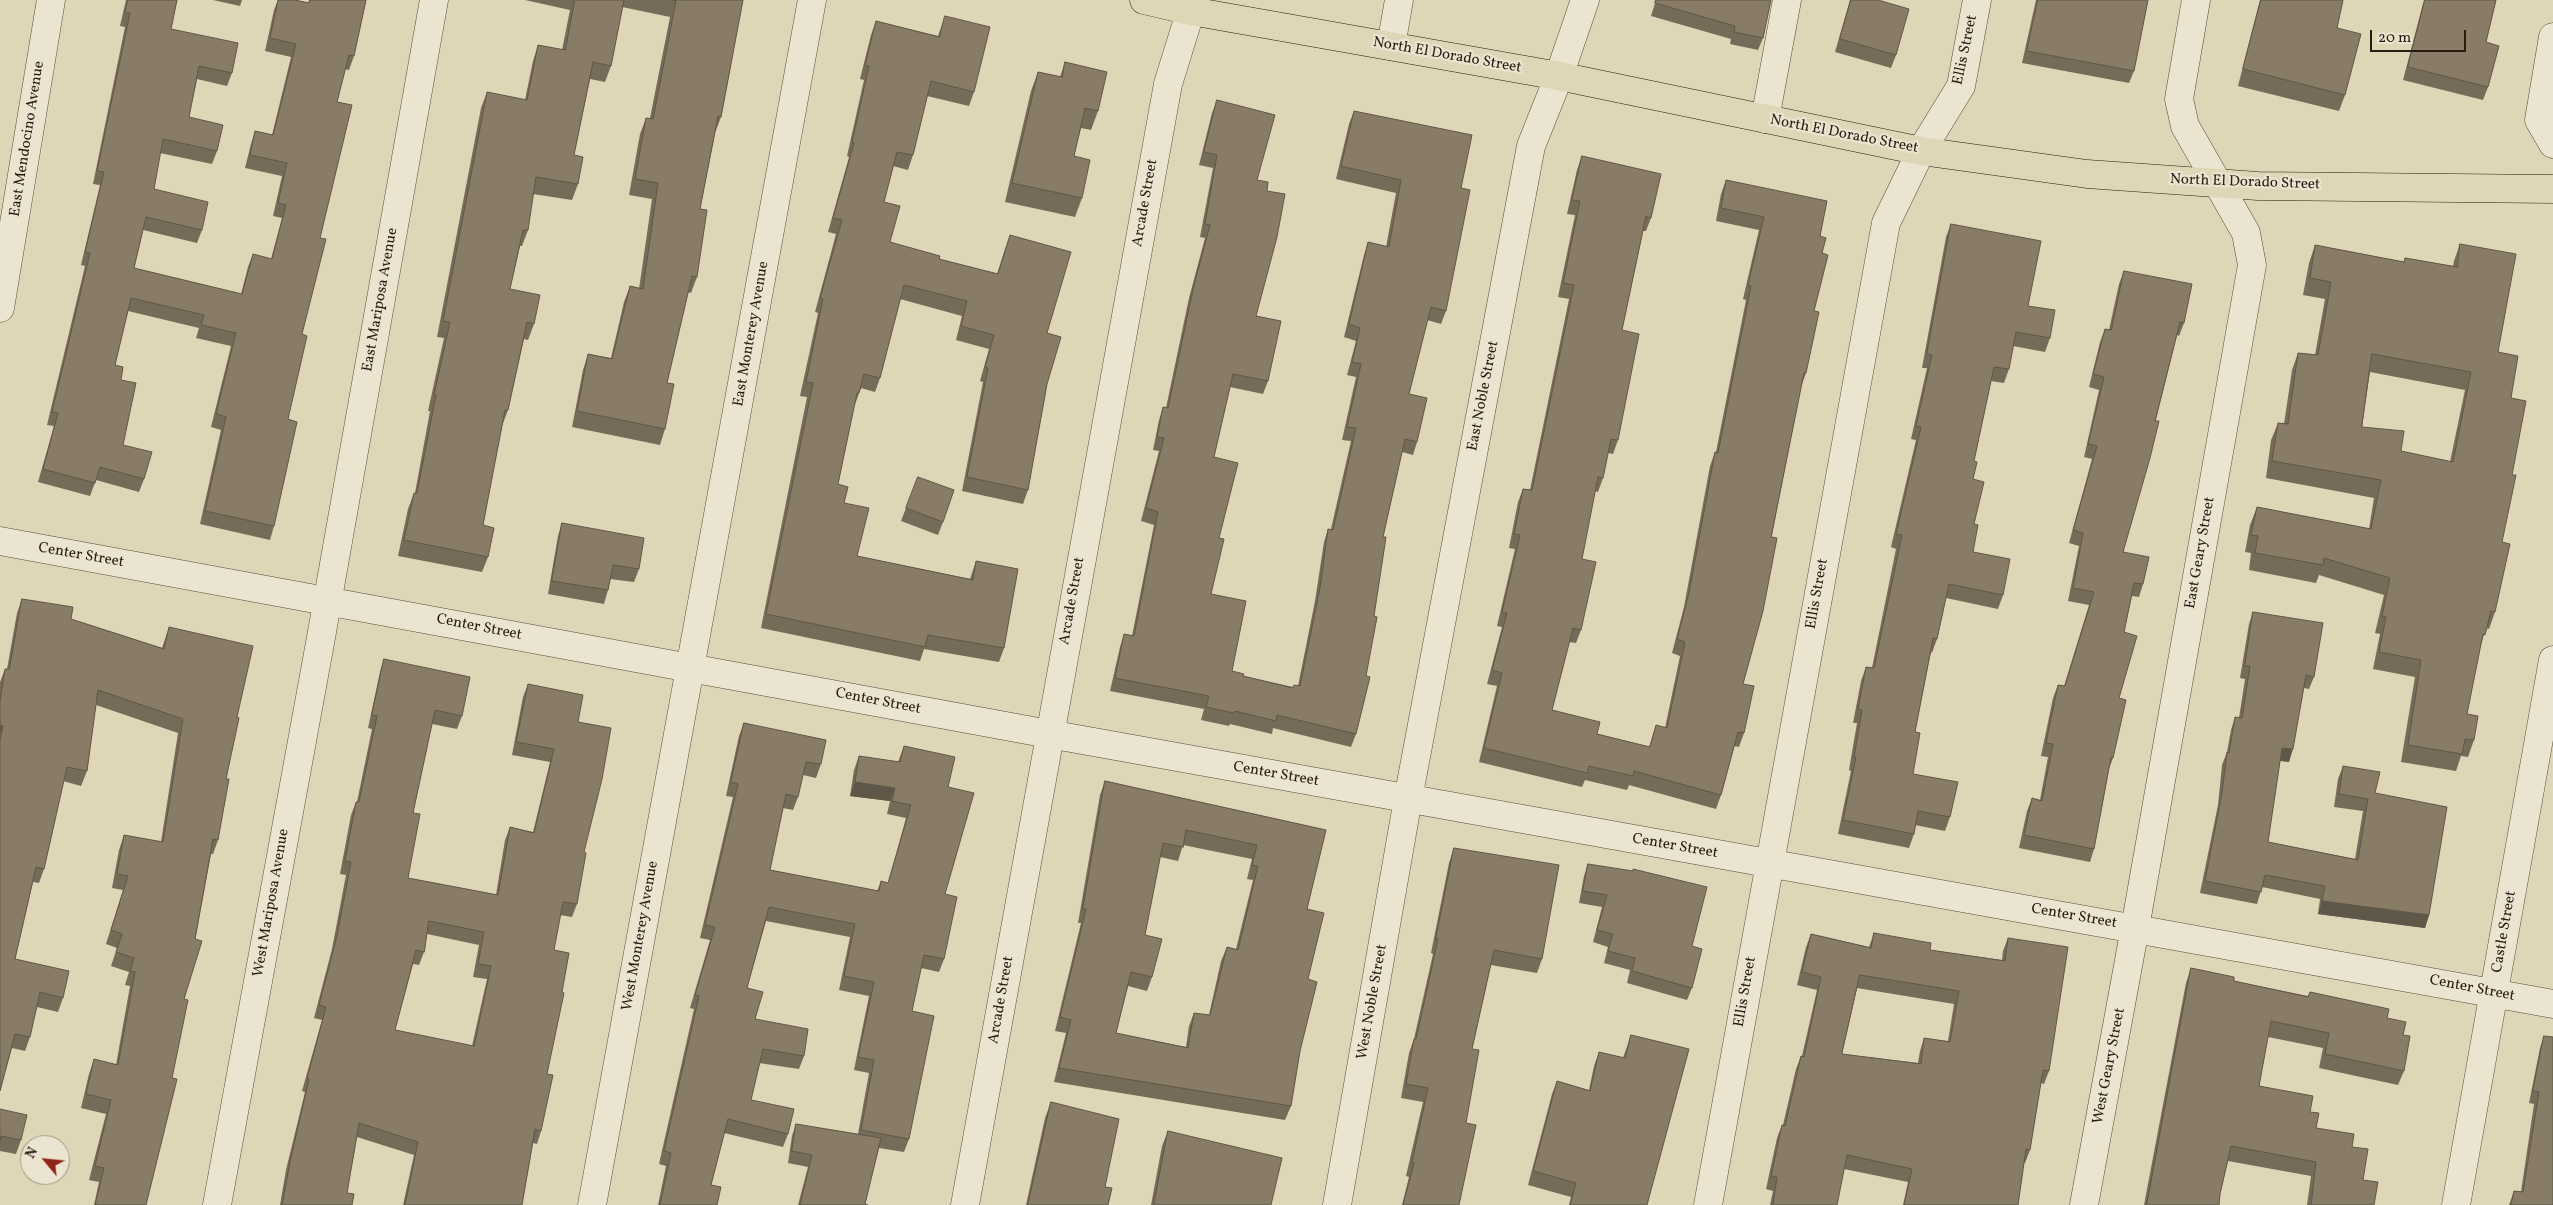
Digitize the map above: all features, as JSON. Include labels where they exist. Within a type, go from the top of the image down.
[{"type":"main road","name":"North El Dorado Street","points":[[1144,0],[1193,5],[1391,46],[1559,76],[1921,150],[2087,174],[2220,184],[2553,189]]},
{"type":"street","name":"East Mendocino Avenue","points":[[0,308],[51,0]]},
{"type":"street","name":"East Mariposa Avenue","points":[[328,600],[434,0]]},
{"type":"street","name":"East Monterey Avenue","points":[[689,667],[812,0]]},
{"type":"street","points":[[1391,46],[1399,0]]},
{"type":"street","name":"East Noble Street","points":[[1408,799],[1531,146],[1559,76],[1585,0]]},
{"type":"street","points":[[1765,119],[1786,0]]},
{"type":"street","name":"Ellis Street","points":[[1708,1205],[1768,864],[1886,223],[1921,150],[1961,86],[1977,0]]},
{"type":"street","name":"East Geary Street","points":[[2135,928],[2252,265],[2246,233],[2220,184],[2185,126],[2179,99],[2196,0]]},
{"type":"street","name":"Arcade Street","points":[[965,1205],[1168,84],[1193,5]]},
{"type":"street","points":[[2553,38],[2539,120],[2553,144]]},
{"type":"street","name":"Center Street","points":[[0,541],[1049,734],[2553,1004]]},
{"type":"street","name":"West Mariposa Avenue","points":[[217,1205],[328,600]]},
{"type":"street","name":"Castle Street","points":[[2456,1205],[2553,660]]},
{"type":"street","name":"West Monterey Avenue","points":[[592,1205],[689,667]]},
{"type":"street","name":"West Noble Street","points":[[1336,1205],[1408,799]]},
{"type":"street","name":"West Geary Street","points":[[2084,1205],[2135,928]]},
{"type":"building","points":[[128,0],[177,0],[171,29],[238,43],[232,73],[199,66],[189,117],[223,125],[217,151],[163,139],[154,189],[208,202],[202,230],[146,217],[134,268],[242,294],[253,254],[272,259],[286,205],[278,203],[287,163],[250,155],[255,131],[273,135],[296,44],[270,38],[278,0],[295,0],[309,3],[310,0],[366,0],[354,56],[349,55],[337,102],[352,105],[320,238],[326,239],[302,334],[307,336],[288,419],[297,422],[274,526],[205,511],[226,417],[216,414],[236,333],[201,325],[204,315],[131,298],[115,365],[123,367],[121,380],[136,383],[123,445],[152,452],[144,479],[100,467],[95,483],[43,469],[58,413],[52,412],[90,253],[85,252],[104,172],[97,171],[130,13],[125,13]]},
{"type":"building","points":[[575,0],[624,0],[611,66],[593,62],[574,155],[583,157],[578,184],[536,177],[528,230],[523,230],[510,289],[540,295],[534,324],[527,322],[508,410],[505,410],[483,525],[494,528],[488,557],[404,540],[414,493],[417,493],[436,395],[434,395],[450,322],[443,321],[487,92],[527,100],[538,45],[565,50]]},
{"type":"building","points":[[672,0],[743,0],[721,117],[718,116],[700,209],[707,210],[697,277],[692,276],[667,383],[674,384],[665,429],[577,411],[588,354],[612,359],[630,286],[643,289],[658,183],[635,179],[646,118],[653,119],[676,1]]},
{"type":"building","points":[[1656,0],[1771,0],[1763,38],[1734,32],[1735,26],[1655,3]]},
{"type":"building","points":[[1851,0],[1878,0],[1909,9],[1896,55],[1840,39]]},
{"type":"building","points":[[2038,0],[2148,0],[2134,71],[2027,51]]},
{"type":"building","points":[[2261,0],[2343,0],[2337,28],[2361,34],[2345,95],[2243,69]]},
{"type":"building","points":[[2425,0],[2496,0],[2486,42],[2499,46],[2488,87],[2408,67]]},
{"type":"building","points":[[945,16],[990,27],[974,92],[931,81],[913,155],[897,152],[884,202],[900,206],[890,242],[940,256],[939,259],[998,274],[1010,235],[1071,252],[1047,333],[1061,337],[1047,384],[1028,490],[967,477],[988,368],[985,367],[994,335],[961,326],[967,301],[904,285],[880,378],[864,374],[859,393],[857,393],[838,484],[848,487],[844,503],[869,508],[857,556],[973,580],[976,561],[1018,569],[1004,648],[928,635],[925,647],[766,614],[813,383],[806,382],[823,299],[820,298],[842,220],[833,218],[854,143],[852,142],[869,66],[865,65],[876,21],[939,37]]},
{"type":"building","points":[[1065,62],[1107,72],[1098,111],[1085,108],[1074,156],[1090,160],[1082,198],[1012,183],[1038,72],[1062,77]]},
{"type":"building","points":[[1217,100],[1275,115],[1257,180],[1268,182],[1267,191],[1285,194],[1277,237],[1256,316],[1281,321],[1268,381],[1233,374],[1214,457],[1238,463],[1219,538],[1224,539],[1211,594],[1246,601],[1232,671],[1244,674],[1243,676],[1293,688],[1294,685],[1300,686],[1320,588],[1328,529],[1333,530],[1356,428],[1347,427],[1361,364],[1352,362],[1360,328],[1349,324],[1368,242],[1389,247],[1401,180],[1341,166],[1354,111],[1472,135],[1461,188],[1470,190],[1446,311],[1431,307],[1409,394],[1427,398],[1417,442],[1405,439],[1383,537],[1386,537],[1374,616],[1377,617],[1366,676],[1370,677],[1356,734],[1277,715],[1276,721],[1235,711],[1234,713],[1206,707],[1209,696],[1115,678],[1124,634],[1134,636],[1158,512],[1146,508],[1164,438],[1157,437],[1163,407],[1168,408],[1194,285],[1210,225],[1205,224],[1217,155],[1204,152]]},
{"type":"building","points":[[1582,156],[1661,174],[1651,218],[1646,216],[1622,330],[1639,334],[1618,440],[1611,439],[1603,478],[1598,477],[1582,559],[1596,562],[1581,630],[1573,628],[1552,710],[1600,722],[1597,734],[1650,747],[1656,725],[1667,728],[1685,642],[1677,639],[1689,593],[1715,452],[1718,453],[1751,286],[1748,285],[1764,217],[1721,208],[1726,180],[1827,201],[1820,236],[1826,238],[1822,253],[1828,255],[1814,311],[1819,312],[1806,373],[1804,373],[1771,537],[1777,538],[1763,611],[1743,684],[1754,686],[1744,733],[1738,732],[1721,795],[1634,771],[1633,776],[1589,766],[1587,773],[1484,748],[1502,673],[1492,670],[1507,613],[1502,612],[1520,535],[1514,534],[1523,489],[1532,490],[1574,285],[1563,283],[1580,201],[1572,200]]},
{"type":"building","points":[[1951,224],[2041,241],[2028,306],[2055,310],[2050,338],[2016,332],[2009,369],[1994,367],[1974,461],[1977,462],[1973,479],[1984,482],[1974,524],[1978,525],[1973,552],[2010,559],[2003,595],[1949,584],[1937,639],[1933,638],[1915,732],[1920,733],[1913,774],[1958,782],[1950,817],[1918,811],[1914,834],[1843,820],[1856,757],[1854,757],[1862,710],[1858,709],[1866,667],[1874,668],[1902,535],[1896,534],[1921,427],[1916,426],[1932,355],[1927,354]]},
{"type":"building","points":[[2460,244],[2516,254],[2498,352],[2518,356],[2511,398],[2526,401],[2512,475],[2516,475],[2502,542],[2510,544],[2495,612],[2491,611],[2485,635],[2483,634],[2467,714],[2478,716],[2474,740],[2465,739],[2462,754],[2408,745],[2421,660],[2379,652],[2386,617],[2382,616],[2390,578],[2324,558],[2323,565],[2255,553],[2258,536],[2251,535],[2257,507],[2371,529],[2381,480],[2272,461],[2278,423],[2288,424],[2298,353],[2318,355],[2331,282],[2310,278],[2315,245],[2404,262],[2405,258],[2457,267]],"holes":[[[2372,354],[2471,372],[2453,462],[2401,451],[2404,431],[2362,427]]]},
{"type":"building","points":[[2124,271],[2192,284],[2184,323],[2180,322],[2155,421],[2159,421],[2150,458],[2123,552],[2149,557],[2143,584],[2134,583],[2124,632],[2137,636],[2119,698],[2126,700],[2113,758],[2111,757],[2094,849],[2024,835],[2032,798],[2042,801],[2053,744],[2046,743],[2058,685],[2065,686],[2094,592],[2073,588],[2083,533],[2073,530],[2097,446],[2088,444],[2104,377],[2093,374],[2105,329],[2111,330]]},
{"type":"building","points":[[918,477],[954,490],[943,522],[906,508]]},
{"type":"building","points":[[562,523],[644,538],[639,569],[613,565],[608,590],[552,581]]},
{"type":"building","points":[[22,599],[73,607],[71,619],[164,649],[169,627],[253,646],[237,717],[239,718],[226,779],[229,779],[218,840],[213,839],[195,939],[202,941],[184,999],[188,1000],[172,1078],[177,1079],[146,1205],[95,1205],[104,1168],[95,1166],[111,1100],[86,1094],[94,1059],[118,1065],[135,972],[130,971],[134,958],[116,952],[122,934],[111,930],[128,876],[117,874],[124,835],[163,842],[183,719],[98,690],[87,771],[67,767],[44,869],[36,867],[15,959],[69,971],[63,998],[40,992],[30,1037],[15,1034],[0,1091],[0,740],[3,726],[0,725],[0,701],[5,669],[9,669]]},
{"type":"building","points":[[2253,612],[2323,623],[2314,677],[2306,675],[2293,749],[2282,748],[2268,842],[2358,860],[2368,799],[2339,794],[2343,766],[2380,772],[2375,793],[2447,807],[2429,915],[2322,901],[2325,886],[2265,875],[2261,892],[2205,881],[2222,793],[2227,752],[2229,753],[2235,717],[2242,718],[2250,666],[2245,666]]},
{"type":"building","points":[[384,659],[470,677],[462,716],[435,710],[413,813],[420,814],[408,878],[498,895],[510,827],[534,833],[554,749],[516,742],[528,684],[583,695],[578,722],[611,728],[602,779],[584,852],[586,853],[577,904],[563,902],[554,950],[569,953],[562,992],[564,993],[547,1074],[553,1075],[541,1131],[535,1129],[522,1205],[405,1205],[418,1142],[359,1123],[347,1193],[354,1194],[352,1205],[282,1205],[309,1079],[307,1078],[326,1007],[319,1005],[337,936],[351,862],[345,861],[356,802],[359,802],[377,716],[372,715]],"holes":[[[429,921],[484,932],[478,964],[491,966],[474,1046],[395,1030],[416,950],[424,952]]]},
{"type":"building","points":[[744,723],[826,740],[821,764],[806,762],[798,797],[786,794],[770,870],[879,891],[881,881],[888,883],[911,805],[892,801],[895,788],[855,782],[859,756],[900,762],[904,746],[955,757],[948,787],[974,793],[945,894],[957,897],[944,959],[924,955],[912,1011],[934,1016],[909,1139],[861,1130],[874,1060],[858,1057],[874,982],[844,976],[855,924],[769,907],[747,988],[763,992],[755,1019],[808,1029],[804,1056],[763,1049],[751,1100],[794,1109],[788,1134],[728,1119],[711,1185],[721,1187],[717,1205],[660,1205],[671,1153],[664,1151],[699,996],[695,995],[715,927],[705,925],[738,784],[731,782]]},
{"type":"building","points":[[1105,781],[1326,830],[1307,909],[1324,913],[1308,979],[1317,982],[1300,1051],[1291,1106],[1059,1068],[1071,1020],[1060,1017],[1086,909],[1083,909]],"holes":[[[1186,830],[1257,845],[1252,865],[1258,866],[1238,950],[1227,947],[1210,1015],[1194,1013],[1188,1048],[1116,1033],[1131,972],[1152,977],[1162,939],[1145,935],[1163,843],[1183,847]]]},
{"type":"building","points":[[1454,848],[1559,865],[1542,959],[1494,950],[1472,1049],[1479,1050],[1466,1123],[1476,1125],[1459,1205],[1403,1205],[1414,1163],[1412,1162],[1428,1088],[1406,1084],[1414,1039],[1416,1039],[1438,939],[1436,939]]},
{"type":"building","points":[[1588,864],[1633,871],[1633,869],[1707,887],[1692,946],[1702,949],[1692,988],[1632,971],[1635,958],[1608,951],[1613,934],[1597,930],[1607,895],[1583,891]]},
{"type":"building","points":[[1874,933],[1931,943],[1930,950],[2005,961],[2008,938],[2068,947],[2049,1071],[2043,1070],[2030,1150],[2026,1149],[2018,1205],[1904,1205],[1912,1169],[1847,1155],[1837,1205],[1773,1205],[1777,1177],[1771,1176],[1782,1125],[1785,1126],[1801,1056],[1804,1057],[1821,977],[1802,972],[1811,934],[1871,948]],"holes":[[[1860,975],[1959,991],[1950,1042],[1924,1038],[1921,1064],[1842,1054]]]},
{"type":"building","points":[[2191,968],[2234,977],[2234,981],[2308,997],[2310,992],[2389,1009],[2387,1018],[2406,1022],[2403,1035],[2410,1036],[2404,1071],[2325,1054],[2329,1033],[2271,1021],[2259,1086],[2313,1096],[2310,1112],[2319,1113],[2316,1128],[2354,1134],[2352,1147],[2368,1149],[2363,1180],[2378,1182],[2374,1205],[2311,1205],[2316,1162],[2231,1146],[2219,1205],[2147,1205]]},
{"type":"building","points":[[1631,1035],[1689,1049],[1647,1205],[1570,1205],[1576,1183],[1533,1171],[1557,1081],[1590,1091],[1599,1052],[1625,1058]]},
{"type":"building","points":[[2544,1036],[2553,1037],[2553,1205],[2511,1205],[2514,1191],[2523,1192],[2539,1092],[2533,1091]]},
{"type":"building","points":[[1051,1102],[1119,1119],[1105,1187],[1112,1188],[1108,1205],[1028,1205]]},
{"type":"building","points":[[0,1109],[27,1115],[20,1140],[1,1136],[0,1141]]},
{"type":"building","points":[[796,1124],[881,1138],[865,1204],[868,1205],[800,1205],[812,1155],[792,1151]]},
{"type":"building","points":[[1168,1131],[1282,1158],[1271,1205],[1154,1205]]}]
